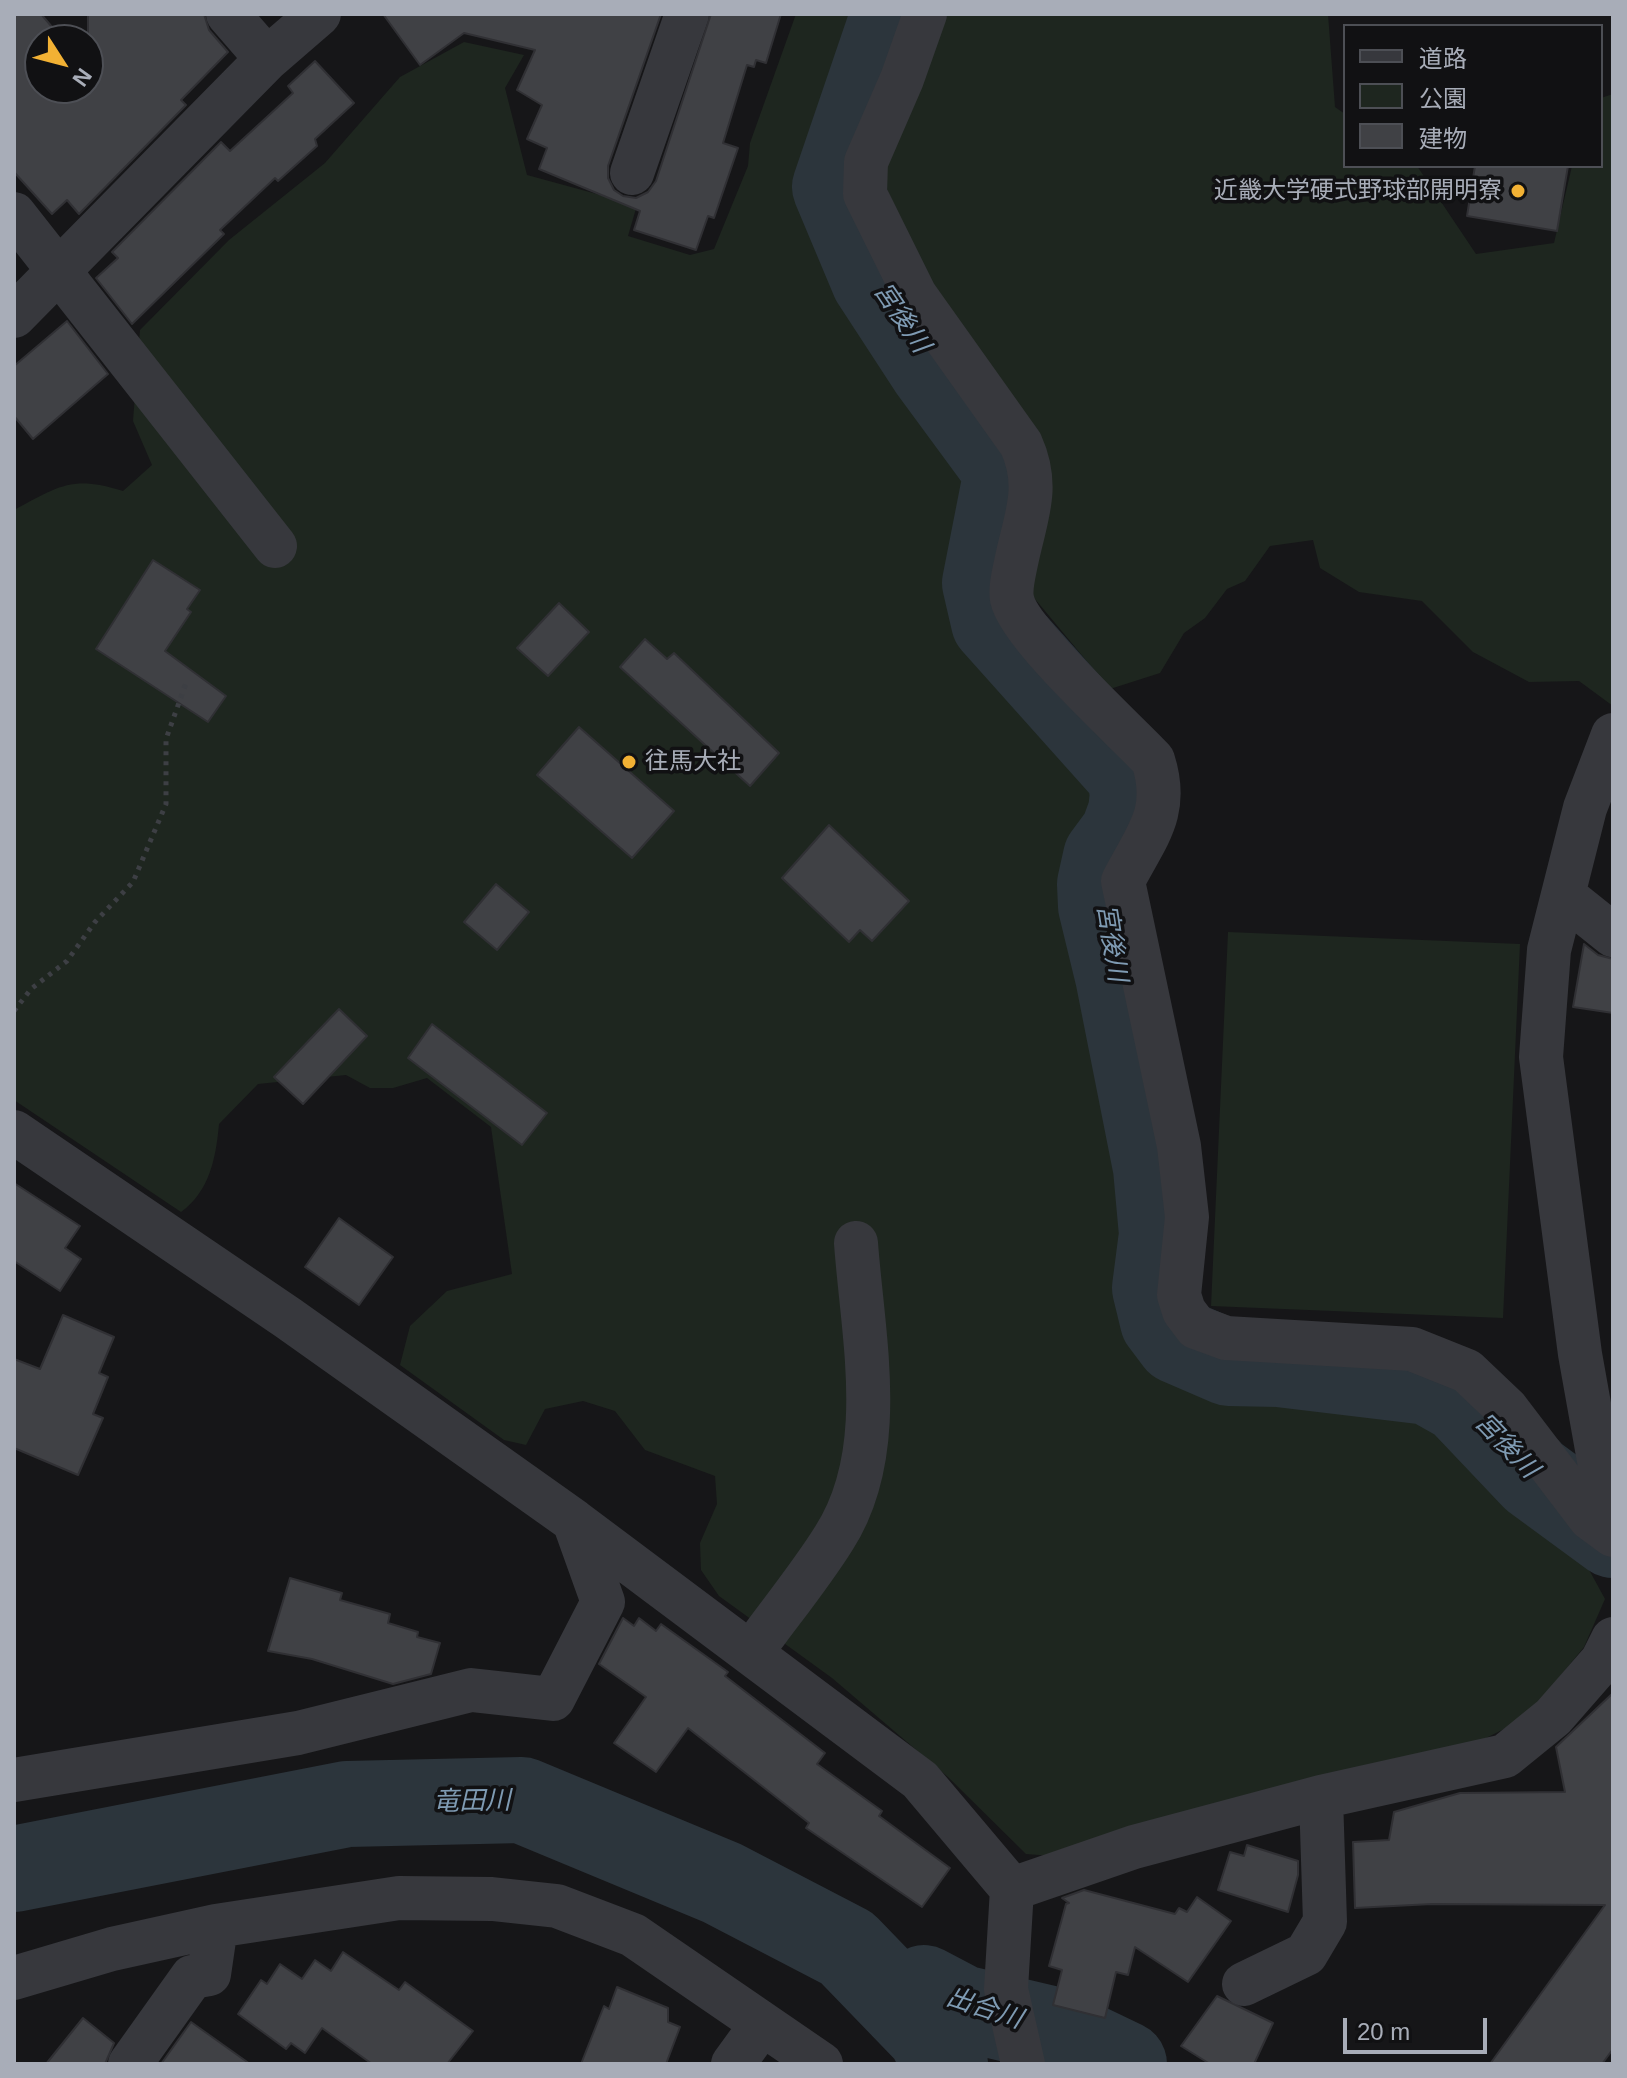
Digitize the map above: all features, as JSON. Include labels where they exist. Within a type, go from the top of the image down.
[{"type":"street","points":[[228,14],[267,59]]},
{"type":"street","points":[[14,316],[267,59],[319,14]]},
{"type":"street","points":[[632,173],[687,14]]},
{"type":"street","points":[[925,14],[902,79],[866,162],[863,177],[865,194],[915,295],[1021,444],[1031,467],[1033,487],[1013,576],[1012,600],[1027,627],[1153,760],[1160,782],[1158,810],[1149,838],[1123,881],[1179,1146],[1187,1217],[1179,1295],[1184,1311],[1196,1327],[1226,1338],[1412,1349],[1467,1371],[1507,1409],[1590,1518],[1613,1535]]},
{"type":"street","points":[[14,214],[275,546]]},
{"type":"street","points":[[1613,735],[1604,778],[1563,895],[1549,950],[1541,1057],[1595,1342],[1605,1494],[1613,1508]]},
{"type":"street","points":[[1563,895],[1613,935]]},
{"type":"street","points":[[14,1132],[288,1318],[574,1521],[920,1780],[1012,1889],[1006,1989],[1023,2063]]},
{"type":"street","points":[[751,1653],[836,1536],[861,1477],[869,1408],[856,1243]]},
{"type":"street","points":[[14,1780],[298,1733],[471,1690],[553,1699],[603,1602],[574,1521]]},
{"type":"street","points":[[1012,1889],[1134,1847],[1321,1797],[1505,1756],[1553,1717],[1602,1661],[1613,1639]]},
{"type":"street","points":[[1244,1984],[1306,1954],[1325,1922],[1321,1797]]},
{"type":"street","points":[[14,1978],[112,1949],[216,1926],[399,1898],[492,1899],[557,1906],[633,1935],[821,2064]]},
{"type":"street","points":[[130,2064],[192,1977],[209,1974],[216,1926]]},
{"type":"street","points":[[733,2064],[762,2024]]},
{"type":"path","points":[[14,1011],[31,989],[67,961],[95,922],[133,882],[166,804],[166,739],[186,683]]},
{"type":"green space","points":[[796,14],[885,14],[880,44],[838,136],[824,188],[864,280],[987,459],[997,480],[978,564],[976,611],[1023,674],[1098,747],[1124,782],[1127,804],[1095,853],[1089,895],[1135,1099],[1153,1217],[1141,1300],[1168,1351],[1215,1370],[1424,1390],[1469,1420],[1501,1468],[1541,1499],[1569,1533],[1605,1599],[1584,1647],[1526,1718],[1466,1748],[1052,1856],[1026,1854],[948,1777],[832,1678],[719,1596],[701,1570],[700,1543],[717,1504],[715,1476],[645,1450],[615,1411],[583,1401],[545,1409],[526,1445],[504,1440],[400,1365],[410,1326],[447,1291],[512,1274],[491,1127],[427,1078],[393,1088],[370,1088],[346,1075],[258,1084],[219,1124],[216,1149],[205,1184],[181,1212],[14,1100],[14,510],[66,486],[91,484],[123,491],[152,465],[133,421],[140,330],[229,240],[325,163],[400,77],[464,42],[524,55],[505,88],[527,175],[637,205],[628,236],[690,255],[714,249],[748,166],[750,143]]},
{"type":"green space","points":[[940,14],[1328,14],[1335,107],[1343,113],[1343,168],[1418,168],[1476,254],[1554,243],[1572,168],[1603,168],[1603,97],[1613,94],[1613,706],[1579,681],[1529,682],[1473,652],[1422,601],[1359,592],[1320,568],[1313,540],[1270,546],[1245,581],[1227,589],[1205,618],[1184,633],[1160,673],[1110,689],[1030,593],[1048,505],[917,265],[880,171]]},
{"type":"green space","points":[[1228,932],[1520,944],[1503,1318],[1211,1306]]},
{"type":"building","points":[[14,14],[41,14],[49,24],[24,24],[24,104],[104,104],[104,24],[88,24],[88,14],[204,14],[209,30],[228,52],[181,100],[186,105],[79,214],[67,200],[52,214],[14,172]]},
{"type":"building","points":[[383,14],[661,14],[608,166],[608,178],[614,190],[623,196],[636,198],[648,192],[656,181],[711,14],[781,14],[766,63],[756,60],[754,67],[747,65],[723,143],[738,148],[714,218],[708,216],[696,250],[634,230],[640,211],[539,169],[547,148],[527,139],[542,105],[517,90],[535,50],[464,33],[420,65]]},
{"type":"building","points":[[315,61],[354,103],[315,139],[317,146],[278,181],[275,178],[220,230],[224,234],[132,324],[96,278],[118,258],[112,252],[221,142],[230,151],[293,93],[288,86]]},
{"type":"building","name":"近畿大学硬式野球部開明寮","points":[[1475,168],[1568,168],[1557,231],[1467,216]]},
{"type":"building","points":[[67,321],[108,374],[33,439],[14,416],[14,366]]},
{"type":"building","points":[[153,560],[200,590],[187,609],[191,612],[165,651],[226,696],[208,722],[96,649]]},
{"type":"building","points":[[559,603],[589,632],[548,676],[517,648]]},
{"type":"building","points":[[645,639],[667,659],[674,653],[779,753],[750,786],[620,667]]},
{"type":"building","points":[[579,727],[674,811],[632,858],[537,775]]},
{"type":"building","points":[[829,825],[909,901],[872,941],[860,930],[849,942],[782,878]]},
{"type":"building","points":[[496,884],[529,912],[497,950],[464,922]]},
{"type":"building","points":[[1584,944],[1598,955],[1613,959],[1613,1013],[1573,1007]]},
{"type":"building","points":[[339,1009],[367,1036],[303,1104],[274,1077]]},
{"type":"building","points":[[432,1024],[547,1113],[522,1145],[408,1058]]},
{"type":"building","points":[[14,1183],[80,1226],[65,1248],[81,1259],[60,1291],[14,1261]]},
{"type":"building","points":[[339,1218],[393,1257],[359,1305],[305,1267]]},
{"type":"building","points":[[63,1315],[114,1337],[99,1373],[108,1377],[93,1414],[103,1418],[78,1475],[14,1448],[14,1359],[40,1369]]},
{"type":"building","points":[[290,1578],[342,1593],[340,1600],[390,1614],[388,1623],[418,1632],[417,1637],[440,1643],[431,1674],[393,1684],[312,1659],[268,1651]]},
{"type":"building","points":[[623,1618],[634,1626],[639,1618],[656,1631],[661,1624],[728,1672],[725,1676],[825,1753],[817,1764],[882,1811],[879,1816],[950,1868],[922,1907],[806,1828],[809,1823],[688,1728],[656,1772],[614,1743],[646,1697],[599,1664]]},
{"type":"building","points":[[1613,1693],[1613,2049],[1602,2064],[1490,2064],[1605,1905],[1432,1904],[1355,1908],[1353,1842],[1389,1840],[1394,1812],[1460,1793],[1565,1792],[1556,1747]]},
{"type":"building","points":[[1247,1845],[1298,1861],[1298,1875],[1288,1912],[1218,1890],[1230,1852],[1244,1856]]},
{"type":"building","points":[[1084,1890],[1175,1914],[1179,1908],[1187,1912],[1197,1897],[1231,1921],[1188,1982],[1135,1947],[1128,1975],[1116,1972],[1105,2018],[1053,2005],[1062,1970],[1049,1966],[1066,1904],[1069,1903],[1062,1898]]},
{"type":"building","points":[[343,1952],[399,1990],[405,1982],[473,2031],[447,2064],[372,2064],[322,2028],[305,2053],[291,2043],[286,2049],[238,2014],[261,1980],[267,1984],[280,1964],[302,1979],[315,1960],[331,1971]]},
{"type":"building","points":[[617,1987],[668,2008],[668,2022],[680,2027],[666,2064],[581,2064],[604,2006],[609,2009]]},
{"type":"building","points":[[1217,1996],[1273,2023],[1254,2064],[1210,2064],[1181,2046]]},
{"type":"building","points":[[83,2018],[114,2043],[105,2064],[46,2064]]},
{"type":"building","points":[[191,2022],[250,2064],[161,2064]]},
{"type":"waterway","name":"宮後川","points":[[894,14],[835,187],[874,280],[932,369],[1007,471],[985,583],[994,622],[1129,773],[1133,793],[1131,812],[1123,834],[1106,857],[1100,884],[1101,906],[1156,1168],[1162,1234],[1155,1288],[1163,1321],[1178,1341],[1229,1363],[1279,1364],[1429,1382],[1461,1400],[1534,1477],[1613,1535]]},
{"type":"waterway","name":"竜田川","points":[[14,1869],[347,1804],[522,1800],[722,1883],[847,1948],[930,2034],[945,2064]]},
{"type":"waterway","name":"出合川","points":[[924,1988],[962,2008],[1051,2029],[1124,2064]]},
{"type":"place","name":"近畿大学硬式野球部開明寮","points":[[1518,191]]},
{"type":"place","name":"往馬大社","points":[[629,762]]}]
